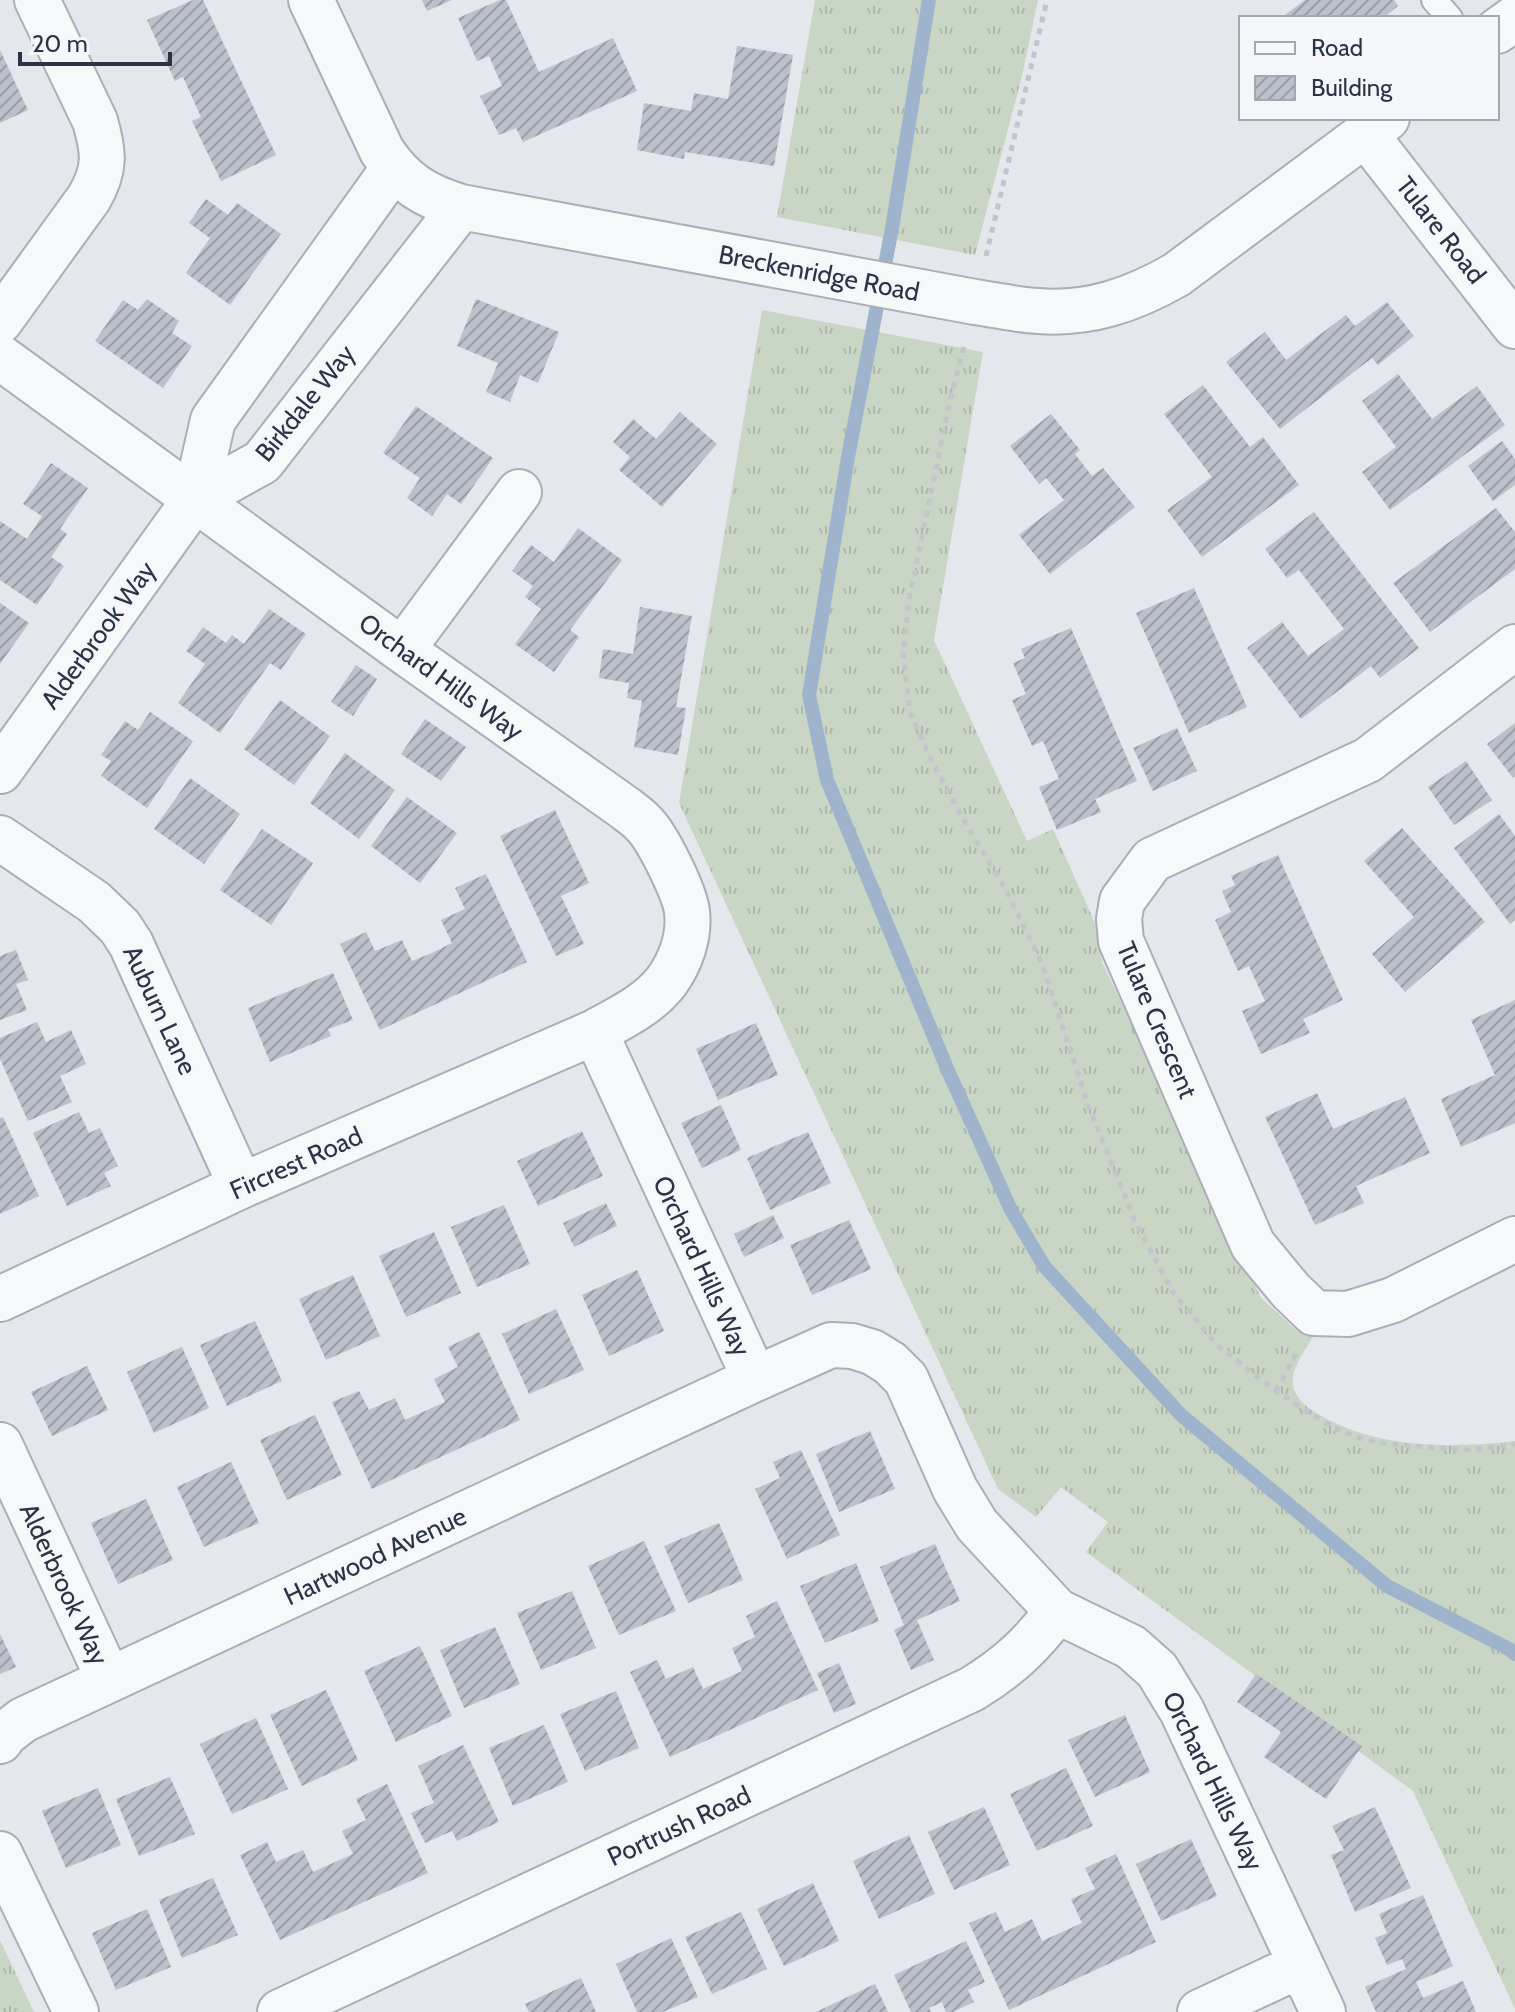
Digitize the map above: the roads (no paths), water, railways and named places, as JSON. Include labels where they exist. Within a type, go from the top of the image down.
[{"type":"street","points":[[0,321],[89,198],[99,181],[102,162],[101,141],[95,121],[37,0]]},
{"type":"street","name":"Breckenridge Road","points":[[311,0],[393,169],[413,186],[436,199],[461,207],[1038,311],[1094,308],[1123,302],[1150,290],[1176,275],[1377,126]]},
{"type":"street","name":"Tulare Road","points":[[1377,126],[1515,326]]},
{"type":"street","points":[[195,499],[213,420],[393,169]]},
{"type":"street","name":"Birkdale Way","points":[[195,499],[262,462],[461,207]]},
{"type":"street","name":"Orchard Hills Way","points":[[0,357],[645,824],[682,891],[687,912],[685,942],[678,962],[665,983],[642,1005],[595,1032],[755,1379],[831,1345],[852,1346],[872,1352],[890,1363],[906,1379],[955,1489],[977,1525],[1057,1611],[1131,1647],[1157,1670],[1182,1711],[1323,2012]]},
{"type":"street","points":[[402,650],[519,492]]},
{"type":"street","name":"Alderbrook Way","points":[[0,771],[195,499]]},
{"type":"street","name":"Tulare Crescent","points":[[1515,647],[1368,760],[1152,860],[1122,901],[1119,919],[1121,941],[1253,1245],[1291,1291],[1314,1313],[1348,1314],[1393,1300],[1515,1239]]},
{"type":"street","name":"Auburn Lane","points":[[0,838],[94,902],[120,927],[131,944],[241,1186]]},
{"type":"street","name":"Fircrest Road","points":[[0,1299],[241,1186],[595,1032]]},
{"type":"street","name":"Hartwood Avenue","points":[[0,1741],[23,1720],[755,1379]]},
{"type":"street","name":"Alderbrook Way","points":[[0,1445],[109,1680]]},
{"type":"street","name":"Portrush Road","points":[[286,2011],[972,1689],[1022,1653],[1057,1611]]},
{"type":"street","points":[[0,1854],[76,2012]]},
{"type":"street","points":[[1200,2012],[1301,1965]]},
{"type":"lane","points":[[1434,0],[1448,16]]},
{"type":"waterway","points":[[929,0],[809,695],[827,780],[949,1073],[1011,1210],[1044,1266],[1181,1415],[1387,1586],[1515,1654]]}]
